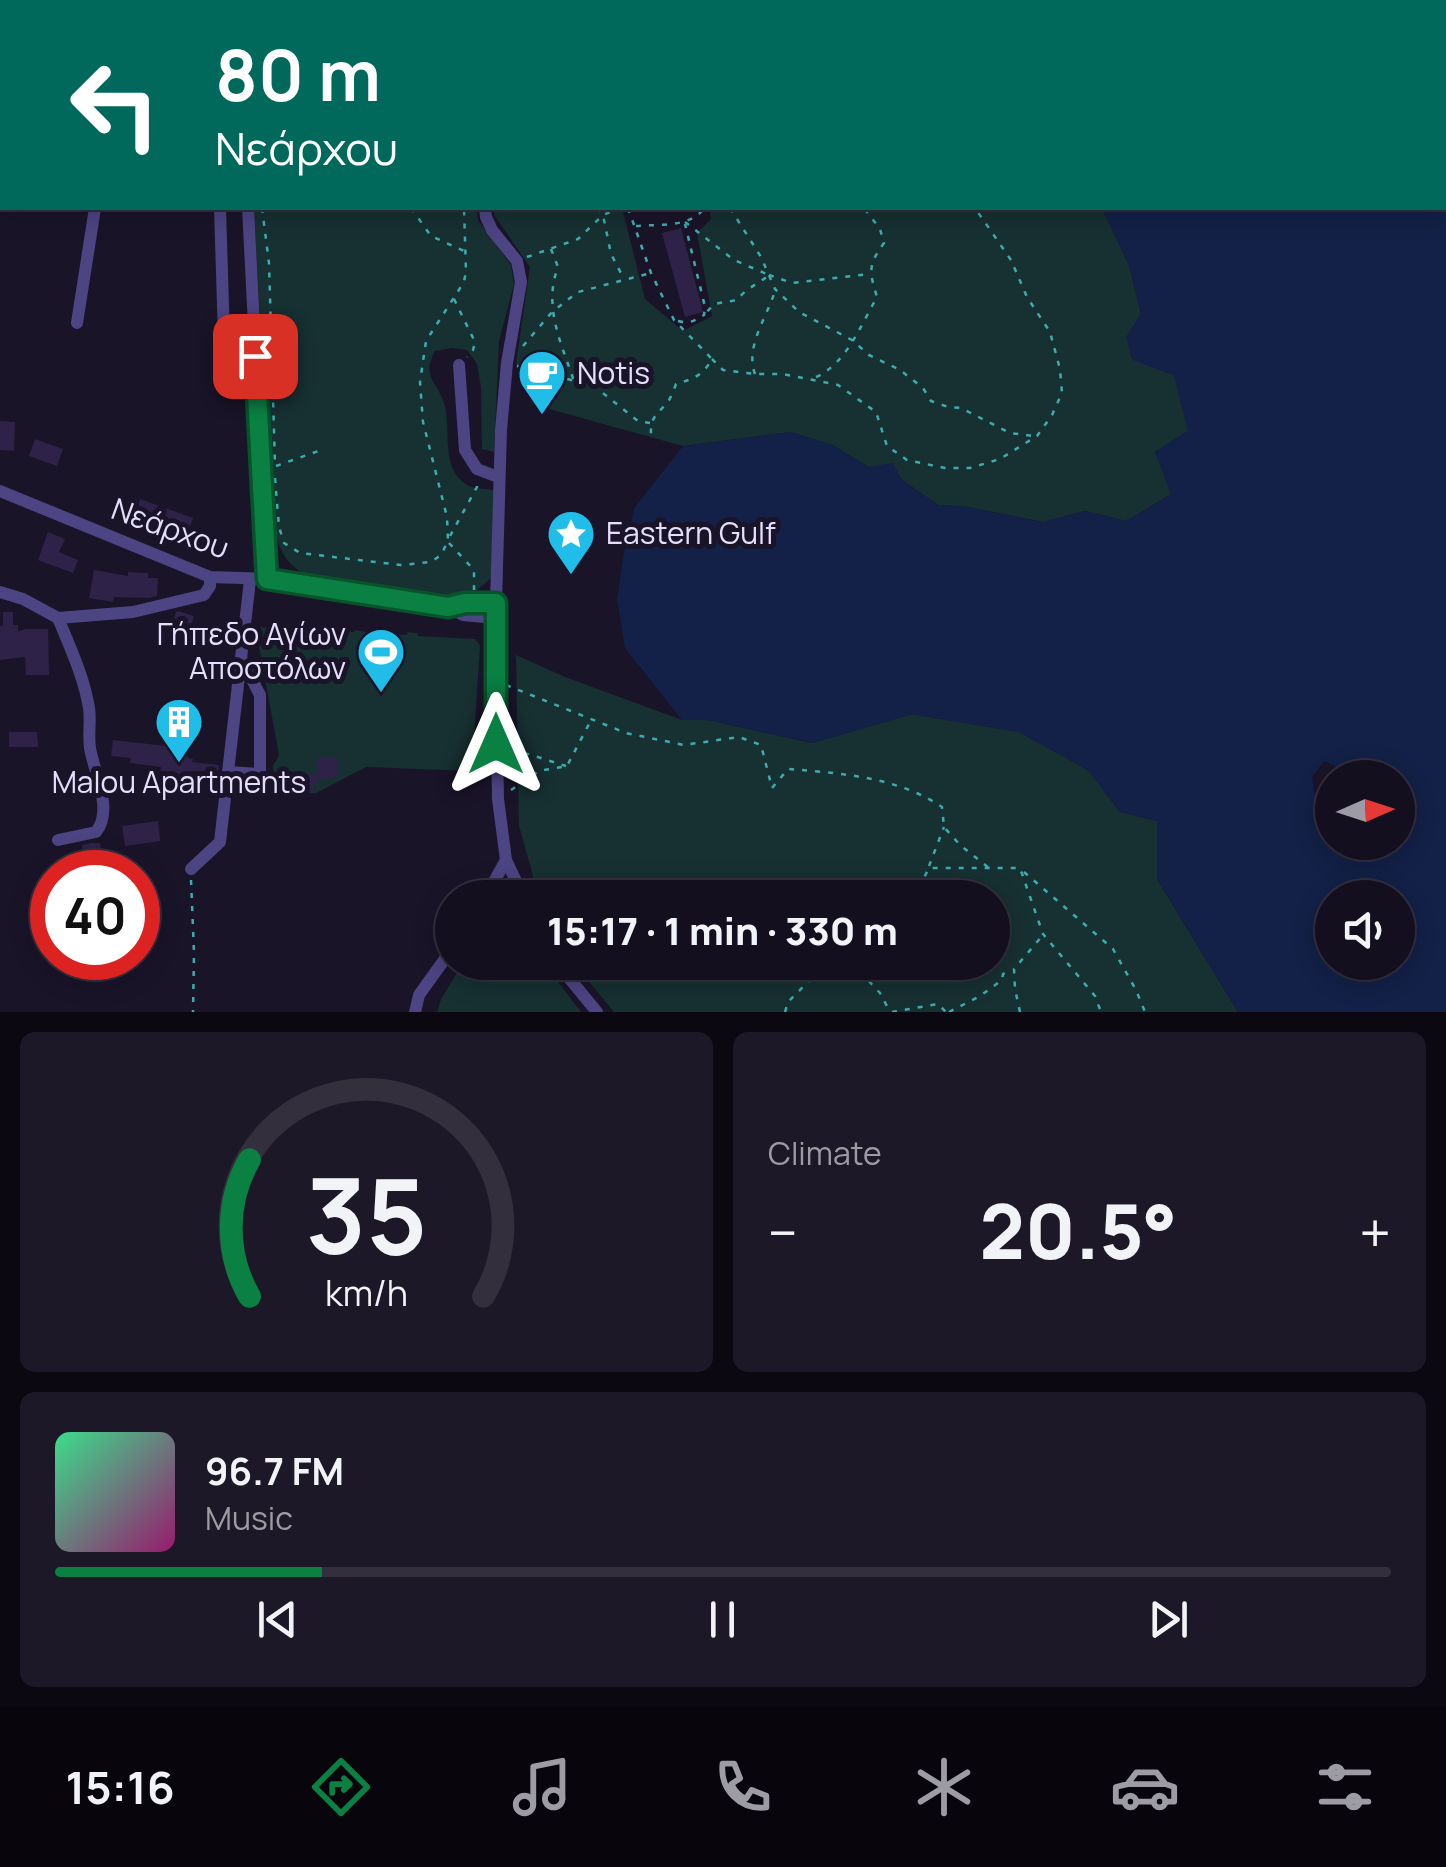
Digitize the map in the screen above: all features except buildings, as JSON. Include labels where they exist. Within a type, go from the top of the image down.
[{"type":"street","points":[[77,324],[95,210]]},
{"type":"street","points":[[220,210],[224,338]]},
{"type":"street","points":[[248,210],[267,579]]},
{"type":"street","points":[[485,210],[492,230],[517,261],[521,282],[507,364],[498,478],[495,637],[498,799],[506,860],[515,880]]},
{"type":"street","points":[[459,365],[465,450],[477,469],[498,478]]},
{"type":"street","name":"Νεάρχου","points":[[0,490],[210,577],[267,579],[448,607],[477,602],[496,611]]},
{"type":"street","points":[[0,592],[23,599],[58,618],[133,612],[204,595],[210,577]]},
{"type":"street","points":[[191,869],[220,842],[250,580]]},
{"type":"street","points":[[477,602],[496,586]]},
{"type":"street","name":"Νεάρχου","points":[[448,607],[479,618],[496,611]]},
{"type":"street","points":[[58,618],[89,708],[89,744],[104,819],[96,832],[58,840]]},
{"type":"street","points":[[479,618],[495,637]]},
{"type":"street","points":[[228,772],[260,774],[260,695],[241,657]]},
{"type":"street","points":[[495,880],[506,860]]},
{"type":"street","points":[[415,1012],[419,995],[435,973]]},
{"type":"street","points":[[571,980],[597,1012]]},
{"type":"path","points":[[262,210],[269,263],[274,467],[279,528],[284,543],[300,553],[369,563],[431,562],[441,555],[478,487],[477,469]]},
{"type":"path","points":[[412,210],[431,236],[465,251]]},
{"type":"path","points":[[464,210],[464,282],[426,341],[420,396],[427,440],[448,517],[448,541],[474,570],[477,602]]},
{"type":"path","points":[[599,210],[604,215],[611,254],[624,280]]},
{"type":"path","points":[[517,261],[578,239],[604,215],[616,210]]},
{"type":"path","points":[[629,210],[651,274],[674,320],[723,370],[783,374],[838,385],[876,412],[887,446],[907,460],[945,468],[970,468],[1000,460],[1037,436],[1062,393],[1050,332],[1027,296],[1011,260],[977,210]]},
{"type":"path","points":[[635,226],[685,222],[703,210]]},
{"type":"path","points":[[731,210],[761,257],[775,289],[799,312],[900,370],[923,388],[931,402],[961,408],[1010,433],[1037,436]]},
{"type":"path","points":[[813,378],[838,362],[877,297],[870,262],[884,243],[880,228],[866,210]]},
{"type":"path","points":[[685,222],[734,260],[792,283],[871,274]]},
{"type":"path","points":[[685,222],[704,315]]},
{"type":"path","points":[[550,249],[558,267],[551,286],[552,312],[574,381]]},
{"type":"path","points":[[650,423],[638,421],[594,386],[507,364],[552,312],[578,292],[651,274]]},
{"type":"path","points":[[674,320],[695,321],[714,304],[736,300],[769,274]]},
{"type":"path","points":[[755,374],[752,350],[775,289]]},
{"type":"path","points":[[454,299],[475,342],[459,365]]},
{"type":"path","points":[[651,437],[650,423],[676,384],[704,372],[712,359]]},
{"type":"path","points":[[274,467],[324,449]]},
{"type":"path","points":[[496,680],[626,733],[684,745],[740,737],[761,745],[772,788],[788,769],[854,774],[927,797],[942,807],[944,827],[922,880]]},
{"type":"path","points":[[568,766],[592,719]]},
{"type":"path","points":[[496,744],[568,766]]},
{"type":"path","points":[[498,799],[538,771],[568,766]]},
{"type":"path","points":[[944,827],[989,868]]},
{"type":"path","points":[[928,868],[1020,868],[1112,950],[1145,1012]]},
{"type":"path","points":[[1020,868],[1044,934],[1095,996],[1101,1012]]},
{"type":"path","points":[[191,869],[193,1012]]},
{"type":"path","points":[[868,980],[890,1012],[938,1004],[948,1012],[1002,980],[1003,974],[1014,969],[1044,934]]},
{"type":"path","points":[[1014,969],[1020,1012]]},
{"type":"path","points":[[785,1012],[788,1002],[810,980]]},
{"type":"green space","points":[[254,210],[477,210],[478,220],[511,265],[514,284],[499,341],[494,452],[482,449],[481,387],[477,364],[467,350],[435,351],[430,373],[444,403],[454,470],[469,486],[494,490],[491,578],[475,592],[453,595],[306,575],[282,553],[271,521]]},
{"type":"green space","points":[[494,210],[623,210],[645,299],[683,331],[712,316],[697,233],[711,219],[709,210],[1103,210],[1129,265],[1141,314],[1127,337],[1132,359],[1174,375],[1188,431],[1155,452],[1172,494],[1126,521],[1085,511],[1043,522],[938,505],[902,480],[869,467],[832,445],[791,432],[683,446],[531,404],[516,364],[530,267]]},
{"type":"green space","name":"Γήπεδο Αγίων Αποστόλων","points":[[257,627],[376,634],[407,632],[475,639],[480,645],[472,771],[366,767],[316,793],[276,794],[273,766],[279,755]]},
{"type":"green space","points":[[516,655],[682,720],[708,720],[812,743],[912,714],[1019,732],[1088,770],[1120,812],[1157,821],[1157,879],[1238,1012],[614,1012],[588,980],[1010,980],[1010,880],[534,880],[519,826]]},
{"type":"green space","points":[[453,980],[557,980],[581,1012],[437,1012]]},
{"type":"water","points":[[1103,210],[1446,210],[1446,1012],[1238,1012],[1157,879],[1157,821],[1120,812],[1088,770],[1019,732],[912,714],[813,743],[708,720],[682,720],[625,648],[617,599],[635,507],[683,446],[791,432],[832,445],[869,467],[893,463],[902,480],[938,505],[1042,522],[1085,511],[1126,521],[1171,495],[1155,452],[1188,431],[1174,375],[1133,360],[1126,337],[1141,314],[1129,265]]},
{"type":"place","name":"Notis","points":[[542,416]]},
{"type":"place","name":"Eastern Gulf","points":[[571,576]]},
{"type":"place","name":"Γήπεδο Αγίων Αποστόλων","points":[[381,694]]},
{"type":"place","name":"Malou Apartments","points":[[179,764]]},
{"type":"route","points":[[255,356],[267,579],[448,607],[496,603],[496,744]]}]
